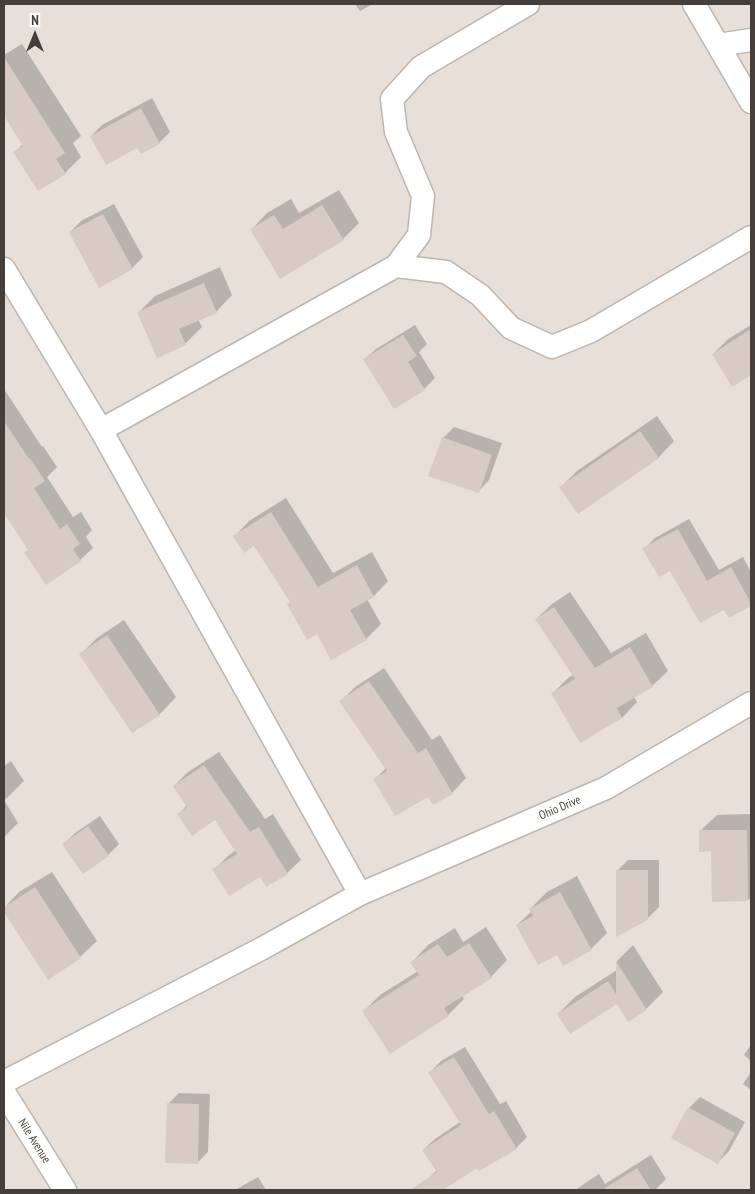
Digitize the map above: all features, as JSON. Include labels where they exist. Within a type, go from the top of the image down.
[{"type":"street","points":[[101,430],[396,266],[419,235],[423,196],[396,132],[392,99],[421,67],[528,4]]},
{"type":"street","points":[[694,4],[751,98]]},
{"type":"street","points":[[718,45],[751,40]]},
{"type":"street","points":[[396,266],[446,272],[480,295],[511,328],[552,347],[592,331],[751,237]]},
{"type":"street","points":[[4,269],[101,430],[360,894]]},
{"type":"street","name":"Ohio Drive","points":[[4,1082],[262,949],[360,894],[606,788],[751,703]]},
{"type":"street","name":"Nile Avenue","points":[[4,1092],[65,1190]]},
{"type":"shaded area","points":[[4,4],[751,4],[751,1190],[4,1190]]},
{"type":"building","points":[[4,57],[65,153],[56,159],[66,174],[38,191],[13,152],[23,146],[4,116]]},
{"type":"building","points":[[141,108],[160,144],[141,154],[137,148],[106,165],[90,136]]},
{"type":"building","points":[[322,205],[344,240],[280,279],[250,229],[274,215],[283,229]]},
{"type":"building","points":[[103,214],[133,269],[99,288],[69,232]]},
{"type":"building","points":[[204,283],[217,313],[179,329],[186,345],[157,358],[137,312]]},
{"type":"building","points":[[751,329],[751,375],[732,387],[712,354]]},
{"type":"building","points":[[403,335],[417,356],[408,362],[425,390],[394,409],[363,359]]},
{"type":"building","points":[[4,421],[45,481],[34,488],[60,529],[67,524],[80,544],[73,549],[81,561],[46,585],[24,552],[28,550],[4,513]]},
{"type":"building","points":[[640,431],[659,458],[578,514],[559,487]]},
{"type":"building","points":[[442,437],[492,455],[479,493],[428,476]]},
{"type":"building","points":[[271,512],[318,587],[357,565],[374,597],[350,610],[367,640],[331,660],[317,634],[307,640],[287,604],[290,602],[254,546],[244,553],[233,536]]},
{"type":"building","points":[[678,529],[707,581],[731,567],[751,606],[729,618],[724,610],[700,623],[670,571],[659,577],[642,548]]},
{"type":"building","points":[[554,607],[595,668],[630,647],[653,687],[617,708],[622,718],[580,743],[551,693],[575,679],[535,619]]},
{"type":"building","points":[[107,635],[160,715],[132,733],[79,654]]},
{"type":"building","points":[[369,681],[418,753],[426,748],[453,794],[433,805],[428,797],[395,816],[373,779],[387,771],[339,701]]},
{"type":"building","points":[[204,765],[250,832],[259,827],[288,874],[266,887],[260,877],[229,896],[212,869],[237,854],[215,820],[192,836],[177,814],[187,807],[173,786]]},
{"type":"building","points":[[88,826],[109,856],[83,874],[62,844]]},
{"type":"building","points":[[699,830],[747,830],[748,901],[712,902],[711,851],[699,852]]},
{"type":"building","points":[[616,870],[648,870],[648,920],[616,937]]},
{"type":"building","points":[[35,887],[81,958],[48,980],[4,912],[4,907]]},
{"type":"building","points":[[560,892],[592,950],[563,966],[557,955],[538,965],[516,925],[533,916],[529,909]]},
{"type":"building","points":[[469,943],[492,978],[444,1008],[449,1016],[390,1054],[362,1011],[419,975],[410,962],[438,944],[447,957]]},
{"type":"building","points":[[616,961],[647,1010],[628,1022],[617,1004],[570,1034],[557,1014],[608,981],[616,994]]},
{"type":"building","points":[[454,1057],[489,1114],[494,1111],[517,1149],[479,1171],[477,1168],[443,1190],[410,1190],[437,1172],[422,1150],[461,1125],[428,1072]]},
{"type":"building","points":[[167,1103],[199,1104],[198,1164],[165,1163]]},
{"type":"building","points":[[688,1107],[735,1133],[718,1164],[671,1138]]},
{"type":"building","points":[[637,1168],[651,1190],[602,1190]]}]
